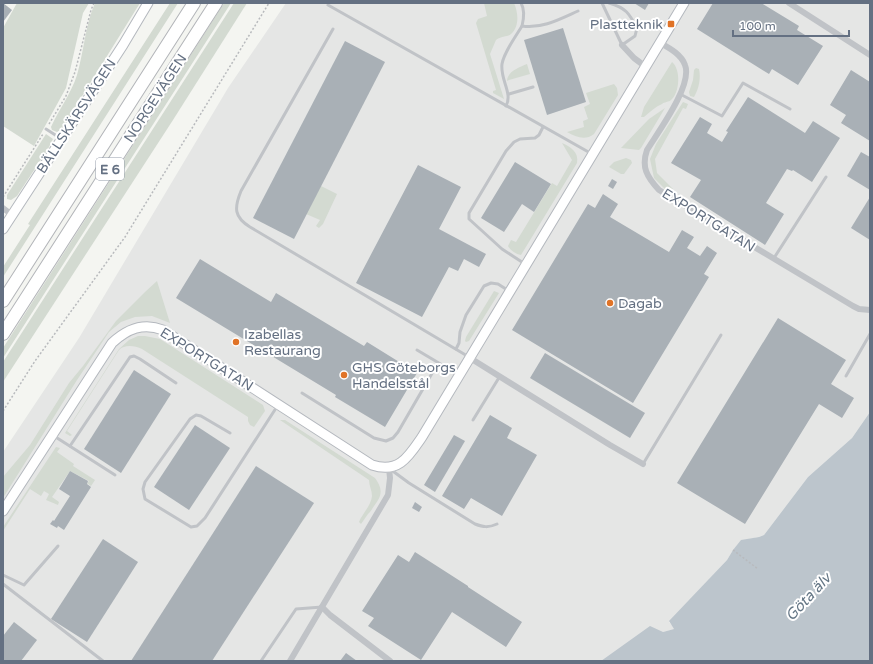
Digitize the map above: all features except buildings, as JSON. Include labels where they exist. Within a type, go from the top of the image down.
[{"type":"highway","name":"NORGEVÄGEN","points":[[3,301],[194,3]]},
{"type":"highway","name":"NORGEVÄGEN","points":[[3,334],[216,3]]},
{"type":"street","name":"BÄLLSKÄRSVÄGEN","points":[[3,229],[148,3]]},
{"type":"street","points":[[290,661],[388,495],[390,478],[389,468],[396,466],[410,456],[684,3]]},
{"type":"street","points":[[789,3],[870,55]]},
{"type":"street","name":"EXPORTGATAN","points":[[660,43],[675,52],[685,64],[687,71],[680,94],[647,150],[645,165],[649,179],[659,190],[773,259],[853,306],[870,311]]},
{"type":"street","points":[[622,45],[630,54],[646,67]]},
{"type":"street","points":[[3,208],[12,215]]},
{"type":"street","name":"EXPORTGATAN","points":[[3,511],[112,343],[120,335],[129,330],[140,327],[153,327],[163,330],[368,462],[382,468],[389,468]]},
{"type":"street","points":[[470,358],[643,464]]},
{"type":"street","points":[[322,607],[330,615],[390,661]]},
{"type":"lane","points":[[506,106],[508,102],[508,94],[501,74],[502,62],[522,26],[524,19],[523,7],[521,3]]},
{"type":"lane","points":[[602,3],[622,45],[635,36],[637,28],[628,13],[618,6],[608,3]]},
{"type":"lane","points":[[328,5],[593,155]]},
{"type":"lane","points":[[522,26],[530,27],[548,24],[578,11]]},
{"type":"lane","points":[[333,29],[241,191],[237,202],[237,212],[241,221],[250,227],[470,358]]},
{"type":"lane","points":[[680,94],[722,116],[743,83],[790,109]]},
{"type":"lane","points":[[508,94],[533,87]]},
{"type":"lane","points":[[526,265],[502,249],[496,242],[468,219],[469,213],[506,151],[514,142],[520,139],[535,138],[539,135],[543,127]]},
{"type":"lane","points":[[46,129],[61,139]]},
{"type":"lane","points":[[773,259],[826,177]]},
{"type":"lane","points":[[456,349],[466,315],[484,286],[492,283],[498,284],[510,292]]},
{"type":"lane","points":[[846,376],[870,334]]},
{"type":"lane","points":[[643,464],[721,335]]},
{"type":"lane","points":[[417,350],[460,375]]},
{"type":"lane","points":[[70,446],[130,357],[134,356],[176,383]]},
{"type":"lane","points":[[302,393],[374,438],[386,441],[398,432],[438,363]]},
{"type":"lane","points":[[473,420],[500,376]]},
{"type":"lane","points":[[230,433],[201,416],[196,415],[190,419],[145,482],[143,489],[144,499],[191,527],[196,526],[204,518],[278,404]]},
{"type":"lane","points":[[53,435],[115,475]]},
{"type":"lane","points":[[389,468],[409,483],[475,524],[483,527],[490,527],[497,524]]},
{"type":"lane","points":[[3,574],[24,585],[58,546]]},
{"type":"lane","points":[[3,584],[103,661]]},
{"type":"lane","points":[[261,661],[296,609],[322,607]]},
{"type":"path","points":[[3,197],[66,96],[75,72],[94,3]]},
{"type":"path","points":[[3,411],[35,360],[125,237],[269,3]]},
{"type":"path","points":[[733,550],[758,569]]},
{"type":"shaded area","points":[[17,3],[89,3],[83,13],[66,88],[34,146],[3,126],[3,28]]},
{"type":"shaded area","points":[[95,3],[140,3],[61,130],[57,132],[52,130],[51,127],[72,89],[77,75],[89,21]]},
{"type":"shaded area","points":[[170,3],[178,3],[3,277],[3,267],[30,225],[28,224]]},
{"type":"shaded area","points":[[224,3],[231,3],[3,358],[3,348]]},
{"type":"shaded area","points":[[234,3],[247,3],[3,382],[3,362]]},
{"type":"shaded area","points":[[286,3],[870,3],[870,412],[852,438],[808,477],[764,535],[749,539],[733,550],[727,560],[669,622],[675,629],[663,632],[601,661],[3,661],[3,452],[79,338],[228,88]]},
{"type":"shaded area","points":[[484,3],[514,3],[516,11],[517,23],[514,31],[510,35],[496,40],[490,54],[504,99],[493,93],[493,91],[496,90],[476,23],[478,19],[487,16]]},
{"type":"shaded area","points":[[672,62],[675,65],[678,75],[678,87],[674,97],[670,101],[655,108],[644,117],[641,117],[644,107]]},
{"type":"shaded area","points":[[527,64],[530,74],[507,81],[511,72]]},
{"type":"shaded area","points":[[696,68],[699,69],[700,72],[700,80],[694,97],[690,96],[689,92],[693,80],[694,70]]},
{"type":"shaded area","points":[[614,84],[617,88],[618,95],[594,134],[584,138],[577,137],[567,132],[584,127],[583,121],[588,119],[584,107],[590,104],[586,93]]},
{"type":"shaded area","points":[[683,102],[688,104],[686,109],[683,108],[655,159],[657,173],[673,189],[671,191],[665,189],[654,178],[650,159],[656,144]]},
{"type":"shaded area","points":[[665,108],[639,150],[621,148],[649,119]]},
{"type":"shaded area","points":[[46,134],[53,139],[48,149],[17,196],[11,200],[7,199],[7,195]]},
{"type":"shaded area","points":[[562,143],[574,150],[577,156],[577,163],[521,255],[517,254],[508,246],[511,240],[516,242],[552,183],[557,186],[572,160]]},
{"type":"shaded area","points":[[626,158],[631,160],[632,163],[624,174],[621,174],[609,167],[614,162]]},
{"type":"shaded area","points":[[321,186],[337,194],[323,224],[319,228],[316,226],[320,220],[306,214]]},
{"type":"shaded area","points":[[157,281],[170,323],[152,316],[135,317],[121,322],[109,332],[3,498],[3,477],[30,445],[69,383],[116,321]]},
{"type":"shaded area","points":[[494,291],[499,293],[469,341],[466,342],[466,337]]},
{"type":"shaded area","points":[[138,336],[160,339],[263,405],[265,411],[254,427],[250,425],[248,417],[142,349],[127,346],[119,350],[67,431],[72,435],[70,436],[65,433],[119,349],[129,340]]},
{"type":"shaded area","points":[[280,420],[285,420],[375,478],[380,488],[380,496],[361,524],[359,522],[360,519],[370,503],[372,496],[369,480]]},
{"type":"shaded area","points":[[56,447],[60,448],[57,452],[74,464],[73,466],[95,480],[91,486],[87,483],[89,481],[70,471],[52,497],[59,502],[58,505],[46,500],[49,494],[44,491],[41,496],[30,489],[3,531],[3,527]]},
{"type":"water","name":"Göta älv","points":[[870,412],[870,661],[601,661],[650,626],[663,632],[674,629],[669,621],[727,560],[741,540],[764,535],[808,477],[852,438]]},
{"type":"place","name":"Plastteknik","points":[[671,24]]},
{"type":"place","name":"Dagab","points":[[610,303]]},
{"type":"place","name":"Izabellas Restaurang","points":[[236,342]]},
{"type":"place","name":"GHS Göteborgs Handelsstål","points":[[344,375]]}]
